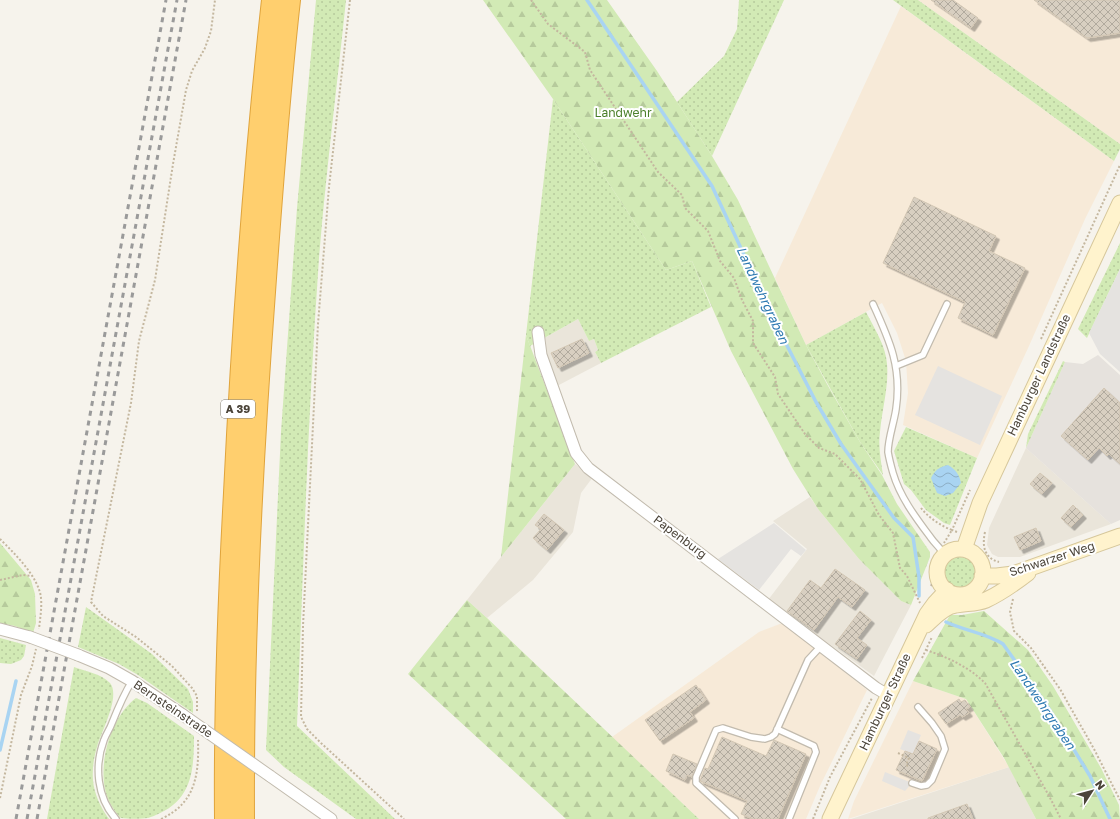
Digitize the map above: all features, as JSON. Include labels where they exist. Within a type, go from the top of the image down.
[{"type":"highway","name":"A 39","points":[[225,819],[226,671],[237,427],[251,223],[272,0]]},
{"type":"highway","name":"A 39","points":[[244,819],[247,603],[255,431],[271,206],[290,0]]},
{"type":"main road","name":"Hamburger Landstraße","points":[[967,542],[983,496],[1120,203]]},
{"type":"main road","name":"Schwarzer Weg","points":[[982,576],[1013,574],[1120,536]]},
{"type":"main road","points":[[967,542],[971,552],[976,556],[982,569],[982,576],[980,583],[975,589],[968,593],[954,594],[940,583],[937,576],[937,568],[943,552],[957,549],[967,542]]},
{"type":"main road","points":[[918,632],[946,608],[955,605],[978,603],[986,600],[1037,566]]},
{"type":"main road","name":"Hamburger Straße","points":[[830,819],[882,692],[927,614],[947,590]]},
{"type":"street","name":"Papenburg","points":[[538,332],[541,355],[576,453],[588,468],[882,692]]},
{"type":"street","name":"Bernsteinstraße","points":[[0,629],[34,635],[109,668],[132,680],[331,819]]},
{"type":"lane","points":[[872,304],[887,335],[896,366],[898,379],[896,409],[888,451],[892,472],[904,499],[943,552]]},
{"type":"lane","points":[[896,366],[923,355],[947,304]]},
{"type":"lane","points":[[735,819],[696,784],[696,777],[716,730],[723,728],[765,739],[775,734],[808,660],[822,645]]},
{"type":"lane","points":[[116,819],[110,812],[101,790],[98,774],[99,758],[104,740],[132,680]]},
{"type":"lane","points":[[912,783],[921,786],[932,780],[945,749],[941,736],[918,707]]},
{"type":"lane","points":[[777,729],[814,746],[816,752],[790,819]]},
{"type":"path","points":[[197,716],[197,696],[192,688],[172,666],[136,637],[103,616],[91,602],[130,403],[139,341],[155,280],[172,164],[186,90],[192,71],[205,48],[211,31],[215,0]]},
{"type":"path","points":[[350,0],[329,187],[318,324],[303,626],[301,717],[307,729],[321,743],[404,819]]},
{"type":"path","points":[[531,0],[548,24],[585,52],[590,70],[658,172],[682,194],[685,208],[708,231],[720,261],[734,278],[742,300],[753,321],[753,343],[775,377],[778,394],[805,434],[819,448],[835,454],[860,479],[879,515],[892,533],[900,568],[907,576],[920,604]]},
{"type":"path","points":[[1038,344],[1120,165]]},
{"type":"path","points":[[933,584],[933,561],[943,552],[973,484]]},
{"type":"path","points":[[904,499],[910,493],[925,513],[944,527],[952,530],[967,542]]},
{"type":"path","points":[[0,539],[32,576],[39,588],[41,607],[34,635]]},
{"type":"path","points":[[0,580],[23,575],[32,576]]},
{"type":"path","points":[[1018,580],[1010,612],[1014,631],[1031,648],[1060,690],[1094,749],[1120,800]]},
{"type":"path","points":[[920,663],[935,631]]},
{"type":"path","points":[[0,798],[21,695],[32,666],[36,648]]},
{"type":"path","points":[[926,650],[945,657],[977,675],[985,683],[1061,819]]},
{"type":"path","points":[[813,819],[830,777],[882,692]]},
{"type":"path","points":[[161,819],[182,805],[194,786],[198,764],[198,740]]},
{"type":"path","points":[[898,753],[909,758],[906,765],[908,766]]},
{"type":"shaded area","points":[[918,0],[1120,0],[1120,144]]},
{"type":"shaded area","points":[[901,6],[1114,161],[1085,219],[1029,346],[977,458],[903,425],[908,393],[906,361],[897,333],[882,303],[806,345],[775,278]]},
{"type":"shaded area","points":[[1120,269],[1120,372],[1100,354],[1089,333]]},
{"type":"shaded area","points":[[578,319],[589,341],[594,339],[598,350],[595,352],[601,363],[557,386],[541,340]]},
{"type":"shaded area","points":[[1098,355],[1120,375],[1120,520],[1111,524],[1026,448],[1065,362],[1083,364]]},
{"type":"shaded area","points":[[938,366],[1002,396],[980,445],[915,415]]},
{"type":"shaded area","points":[[1026,448],[1111,524],[1020,557],[998,557],[992,554],[987,545],[989,528]]},
{"type":"shaded area","points":[[575,464],[593,477],[581,493],[573,532],[533,580],[487,618],[467,600]]},
{"type":"shaded area","points":[[810,497],[859,559],[901,601],[911,605],[874,676],[768,600],[807,549],[773,521]]},
{"type":"shaded area","points":[[774,523],[806,550],[801,556],[791,549],[759,590],[718,559]]},
{"type":"shaded area","points":[[785,622],[825,653],[841,669],[867,690],[820,786],[806,819],[699,819],[612,737],[759,632]]},
{"type":"shaded area","points":[[913,681],[966,699],[1009,767],[848,819],[854,801]]},
{"type":"shaded area","points":[[908,730],[921,735],[913,754],[900,749]]},
{"type":"shaded area","points":[[1009,767],[1036,819],[851,819]]},
{"type":"shaded area","points":[[885,772],[912,783],[905,791],[882,781]]},
{"type":"green space","points":[[316,0],[346,0],[328,161],[315,316],[297,726],[395,819],[356,819],[284,767],[266,750],[281,432],[297,208]]},
{"type":"green space","name":"Landwehr","points":[[483,0],[607,0],[657,71],[712,156],[738,200],[806,345],[827,384],[860,442],[882,475],[897,504],[930,552],[930,557],[911,605],[901,601],[859,559],[818,509],[793,469],[731,351],[692,261],[666,270],[553,99]]},
{"type":"green space","points":[[739,0],[784,0],[712,156],[677,102],[724,56],[737,29]]},
{"type":"green space","points":[[893,0],[918,0],[1120,144],[1120,149],[1114,161]]},
{"type":"green space","points":[[553,99],[666,270],[692,261],[711,307],[601,363],[595,352],[598,350],[594,339],[589,341],[578,319],[530,346],[526,335]]},
{"type":"green space","points":[[1120,243],[1120,269],[1087,338],[1078,329]]},
{"type":"green space","points":[[866,312],[882,344],[887,364],[886,389],[879,437],[883,475],[860,442],[806,345]]},
{"type":"green space","points":[[526,335],[575,464],[501,557]]},
{"type":"green space","points":[[1063,361],[1065,362],[1026,448],[1028,434]]},
{"type":"green space","points":[[906,427],[977,458],[950,525],[944,523],[926,510],[911,490],[904,484],[894,451]]},
{"type":"green space","points":[[0,543],[31,580],[35,594],[36,623],[33,633],[15,626],[0,623]]},
{"type":"green space","points":[[960,557],[970,562],[975,572],[970,582],[960,587],[950,582],[945,572],[950,562]]},
{"type":"green space","points":[[467,600],[699,819],[566,819],[408,674]]},
{"type":"green space","points":[[86,607],[152,654],[188,689],[193,702],[193,713],[138,675],[119,664],[78,647]]},
{"type":"green space","points":[[984,611],[1028,650],[1053,686],[1101,768],[1119,805],[1120,819],[1036,819],[1004,758],[966,699],[913,681],[950,615],[962,615]]},
{"type":"green space","points":[[0,638],[26,645],[24,656],[21,660],[11,664],[0,663]]},
{"type":"green space","points":[[74,667],[103,677],[110,683],[113,689],[112,705],[97,747],[93,772],[96,796],[109,819],[47,819]]},
{"type":"green space","points":[[136,698],[147,703],[194,736],[191,775],[181,796],[173,805],[162,812],[148,818],[138,819],[121,818],[118,815],[110,803],[105,791],[104,777],[104,762],[112,732],[126,707]]},
{"type":"water","points":[[948,465],[957,472],[961,483],[953,493],[945,496],[937,493],[931,478],[938,469]]},
{"type":"building","points":[[931,0],[953,0],[978,18],[971,28]]},
{"type":"building","points":[[1034,0],[1120,0],[1120,33],[1087,38]]},
{"type":"building","points":[[914,197],[996,236],[989,251],[1025,268],[993,335],[958,318],[965,302],[883,263]]},
{"type":"building","points":[[582,339],[589,353],[558,368],[551,353]]},
{"type":"building","points":[[1104,388],[1120,403],[1120,464],[1109,454],[1107,456],[1099,448],[1088,460],[1061,436]]},
{"type":"building","points":[[1040,473],[1052,483],[1042,494],[1030,484]]},
{"type":"building","points":[[1073,505],[1083,515],[1071,527],[1061,518]]},
{"type":"building","points":[[544,514],[564,530],[547,550],[533,538],[541,529],[535,525]]},
{"type":"building","points":[[1036,528],[1041,541],[1020,550],[1014,537]]},
{"type":"building","points":[[835,569],[865,590],[852,607],[838,597],[814,630],[787,611],[810,580],[821,588]]},
{"type":"building","points":[[860,611],[871,620],[857,638],[867,645],[857,659],[835,644]]},
{"type":"building","points":[[696,685],[706,700],[690,712],[694,718],[660,741],[645,720]]},
{"type":"building","points":[[959,699],[961,702],[965,700],[970,707],[966,709],[969,713],[962,717],[960,715],[946,724],[938,713]]},
{"type":"building","points":[[722,737],[766,756],[774,740],[806,754],[778,819],[753,819],[741,814],[747,801],[700,781],[705,768],[708,769]]},
{"type":"building","points":[[919,741],[937,749],[922,781],[896,770],[905,751],[913,754]]},
{"type":"building","points":[[673,754],[697,764],[692,777],[687,775],[685,780],[666,771]]},
{"type":"building","points":[[967,804],[973,819],[928,819],[928,818]]},
{"type":"waterway","name":"Landwehrgraben","points":[[587,0],[712,186],[779,330],[816,402],[841,444],[894,518],[913,537],[919,577],[919,596]]},
{"type":"waterway","name":"Landwehrgraben","points":[[946,622],[990,637],[1003,644],[1046,704],[1090,776],[1110,819]]},
{"type":"waterway","points":[[0,750],[16,681]]},
{"type":"railway","points":[[16,819],[166,0]]},
{"type":"railway","points":[[27,819],[177,0]]},
{"type":"railway","points":[[37,819],[186,0]]}]
